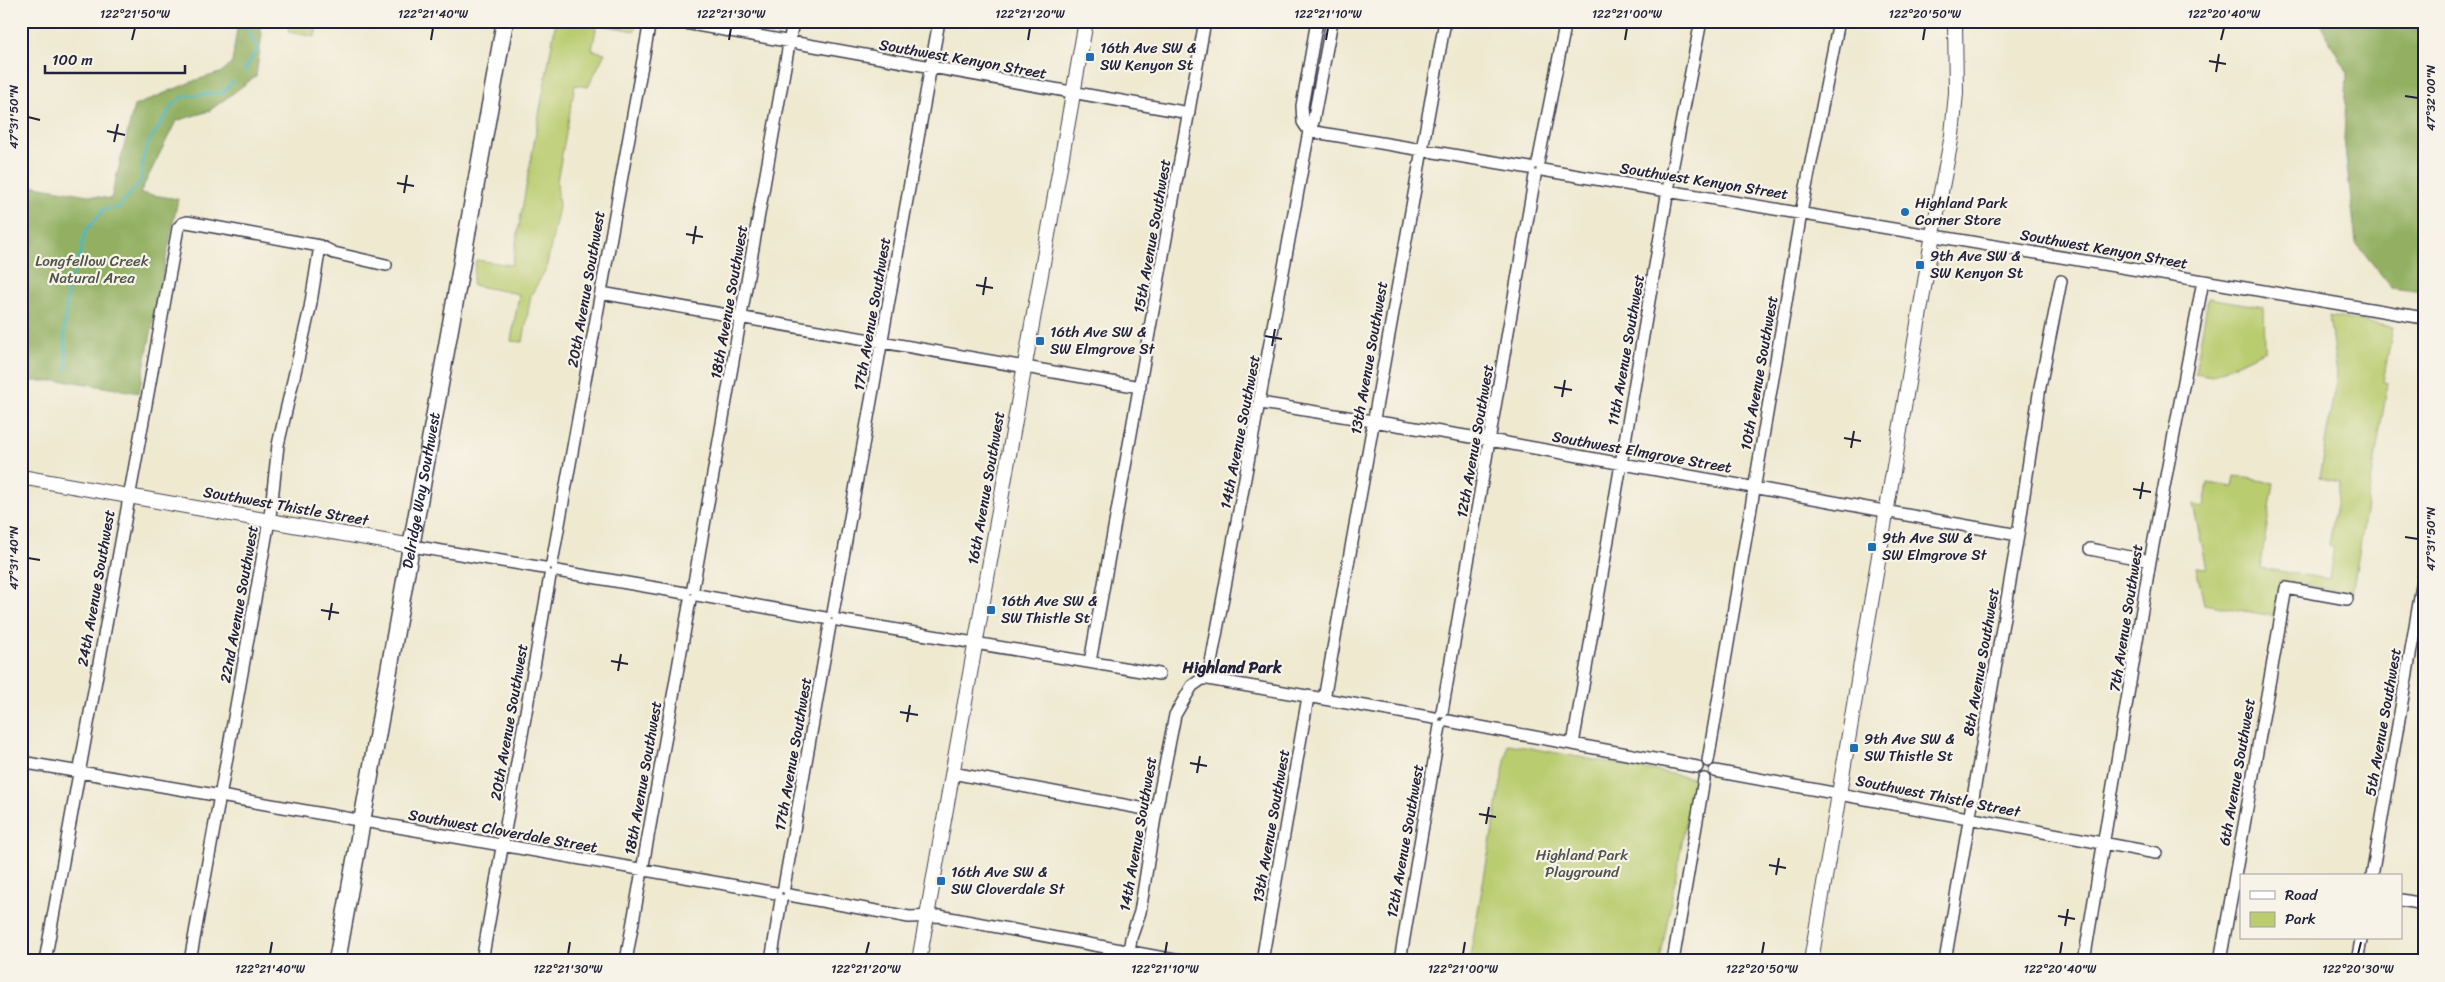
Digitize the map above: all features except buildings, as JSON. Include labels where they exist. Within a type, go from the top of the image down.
[{"type":"main road","name":"Delridge Way Southwest","points":[[337,961],[505,21]]},
{"type":"street","name":"20th Avenue Southwest","points":[[482,961],[650,21]]},
{"type":"street","name":"Southwest Kenyon Street","points":[[674,21],[1074,94],[1189,113]]},
{"type":"street","name":"18th Avenue Southwest","points":[[626,961],[793,21]]},
{"type":"street","name":"17th Avenue Southwest","points":[[771,961],[940,21]]},
{"type":"street","name":"16th Avenue Southwest","points":[[919,961],[1086,21]]},
{"type":"street","name":"15th Avenue Southwest","points":[[1090,662],[1205,21]]},
{"type":"street","name":"14th Avenue Southwest","points":[[1309,131],[1303,122],[1302,106],[1317,21]]},
{"type":"street","name":"14th Avenue Southwest","points":[[1128,956],[1140,912],[1156,811],[1175,715],[1182,700],[1192,686],[1202,679],[1208,679],[1261,403],[1309,131],[1313,122],[1332,21]]},
{"type":"street","name":"13th Avenue Southwest","points":[[1324,699],[1445,21]]},
{"type":"street","name":"12th Avenue Southwest","points":[[1400,961],[1536,169],[1566,21]]},
{"type":"street","name":"11th Avenue Southwest","points":[[1573,744],[1623,464],[1668,190],[1702,21]]},
{"type":"street","name":"10th Avenue Southwest","points":[[1708,761],[1802,213],[1839,21]]},
{"type":"street","points":[[1811,961],[1888,513],[1933,234],[1952,134],[1956,93],[1955,21]]},
{"type":"street","name":"Southwest Kenyon Street","points":[[1309,131],[1933,234],[2424,318]]},
{"type":"street","name":"24th Avenue Southwest","points":[[45,961],[128,494],[178,228],[183,223],[320,246]]},
{"type":"street","points":[[320,246],[334,253],[386,265]]},
{"type":"street","name":"22nd Avenue Southwest","points":[[190,961],[269,520],[284,415],[310,308],[320,246]]},
{"type":"street","name":"8th Avenue Southwest","points":[[1945,961],[2018,535],[2040,387],[2061,280]]},
{"type":"street","name":"7th Avenue Southwest","points":[[2084,961],[2150,561],[2203,281]]},
{"type":"street","points":[[601,293],[1140,387]]},
{"type":"street","name":"Southwest Elmgrove Street","points":[[1261,403],[1490,440],[2018,535]]},
{"type":"street","name":"Southwest Thistle Street","points":[[21,477],[128,494],[412,546],[976,644],[1159,674]]},
{"type":"street","points":[[2090,549],[2150,561]]},
{"type":"street","name":"5th Avenue Southwest","points":[[2372,874],[2424,574]]},
{"type":"street","name":"6th Avenue Southwest","points":[[2220,961],[2286,588],[2347,599]]},
{"type":"street","points":[[1208,679],[1441,719],[1697,767]]},
{"type":"street","name":"13th Avenue Southwest","points":[[1262,961],[1308,697]]},
{"type":"street","points":[[1708,761],[1713,765],[1715,771],[1711,777],[1704,779],[1697,774],[1697,767],[1702,762],[1708,761]]},
{"type":"street","name":"Southwest Cloverdale Street","points":[[21,762],[909,917],[939,916],[1128,956],[1180,961]]},
{"type":"street","name":"Southwest Thistle Street","points":[[1715,771],[2156,853]]},
{"type":"street","points":[[952,773],[1156,811]]},
{"type":"street","points":[[1673,961],[1704,779]]},
{"type":"street","points":[[2402,900],[2424,904]]},
{"type":"street","points":[[2357,961],[2361,940]]},
{"type":"green space","name":"Longfellow Creek Natural Area","points":[[238,21],[258,21],[262,34],[256,76],[209,111],[176,121],[140,193],[178,199],[139,393],[69,381],[27,381],[21,403],[21,232],[30,185],[111,199],[134,106],[196,80],[220,73],[232,63]]},
{"type":"green space","points":[[290,21],[318,21],[315,37],[288,32]]},
{"type":"green space","points":[[556,21],[637,21],[635,31],[597,24],[592,50],[605,53],[588,87],[575,85],[557,181],[559,207],[546,269],[531,295],[523,342],[511,341],[519,294],[472,285],[476,260],[512,265]]},
{"type":"green space","points":[[2319,21],[2424,21],[2424,291],[2391,287],[2356,243],[2344,139],[2347,73]]},
{"type":"green space","points":[[2208,298],[2264,307],[2265,350],[2212,376],[2195,373]]},
{"type":"green space","points":[[2329,316],[2393,327],[2383,382],[2388,383],[2352,593],[2280,581],[2274,616],[2204,604],[2196,567],[2207,568],[2193,505],[2204,507],[2208,483],[2233,487],[2235,476],[2274,483],[2260,568],[2329,579],[2334,546],[2329,545],[2340,482],[2319,478],[2337,374]]},
{"type":"green space","name":"Highland Park Playground","points":[[1508,744],[1694,778],[1660,961],[1469,961]]},
{"type":"waterway","points":[[244,71],[258,48],[248,31],[248,21]]},
{"type":"waterway","points":[[67,369],[64,331],[68,287],[81,252],[85,232],[104,209],[118,208],[141,181],[143,159],[148,143],[175,102],[185,96],[222,93],[233,82]]},
{"type":"place","name":"16th Ave SW & SW Kenyon St","points":[[1090,57]]},
{"type":"place","name":"Highland Park Corner Store","points":[[1905,212]]},
{"type":"place","name":"9th Ave SW & SW Kenyon St","points":[[1920,265]]},
{"type":"place","name":"16th Ave SW & SW Elmgrove St","points":[[1040,341]]},
{"type":"place","name":"9th Ave SW & SW Elmgrove St","points":[[1872,547]]},
{"type":"place","name":"16th Ave SW & SW Thistle St","points":[[991,610]]},
{"type":"place","name":"9th Ave SW & SW Thistle St","points":[[1854,748]]},
{"type":"place","name":"16th Ave SW & SW Cloverdale St","points":[[941,881]]},
{"type":"district","name":"Highland Park","points":[[1232,667]]}]
